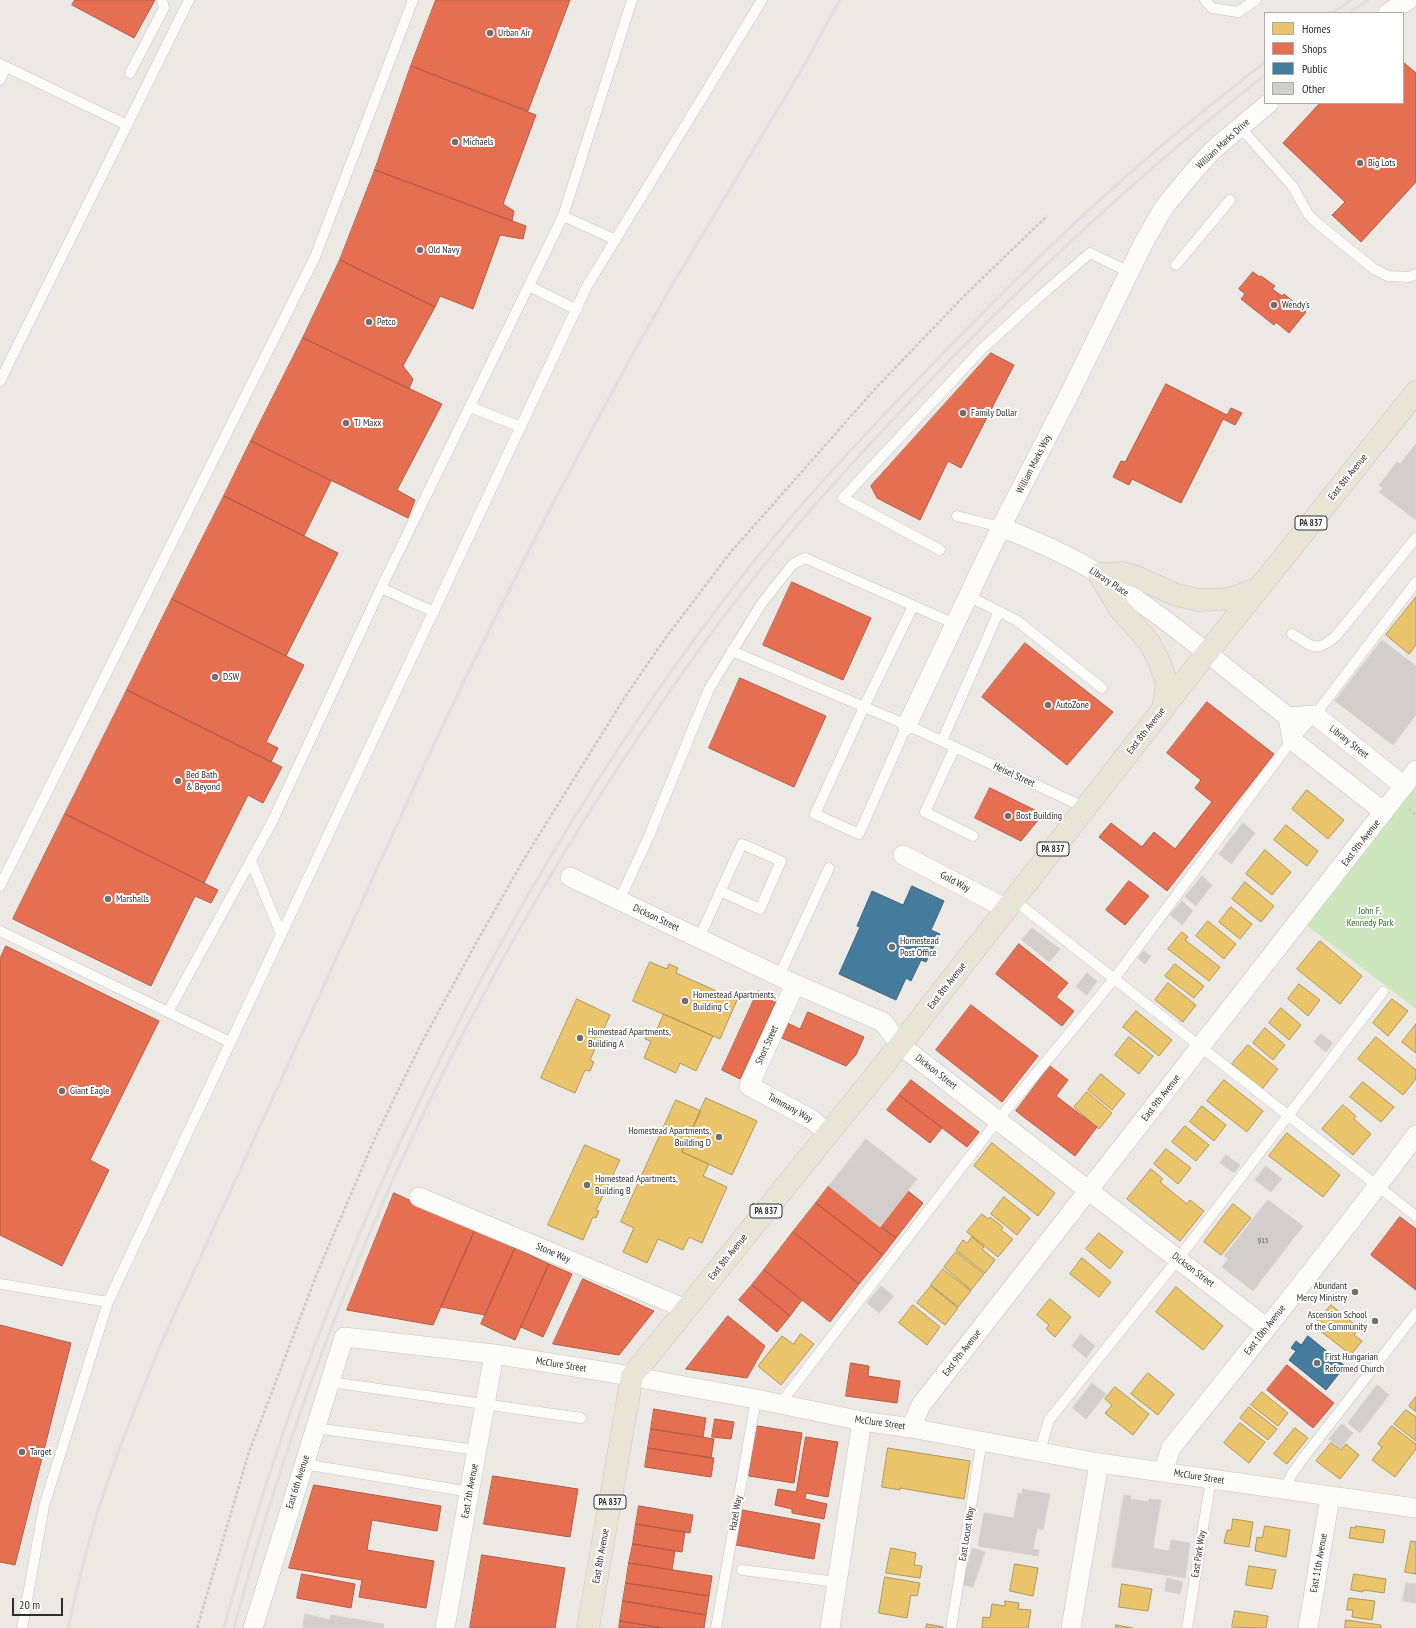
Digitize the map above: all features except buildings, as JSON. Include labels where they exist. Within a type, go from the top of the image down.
[{"type":"main road","name":"East 8th Avenue","points":[[588,1628],[632,1376],[900,1045],[1206,654],[1416,392]]},
{"type":"main road","points":[[1163,709],[1167,683],[1159,661],[1149,642],[1119,608],[1099,574],[1124,573],[1176,595],[1200,600],[1230,599],[1259,588]]},
{"type":"street","points":[[1390,12],[1408,0]]},
{"type":"street","name":"William Marks Drive","points":[[1165,206],[1208,155],[1267,104]]},
{"type":"street","name":"William Marks Way","points":[[907,724],[1001,527],[1070,393],[1145,240],[1165,206]]},
{"type":"street","name":"Library Place","points":[[1001,527],[1062,553],[1099,574],[1148,608],[1206,654]]},
{"type":"street","points":[[1206,654],[1288,717],[1315,715]]},
{"type":"street","name":"Library Street","points":[[1315,715],[1404,786]]},
{"type":"street","points":[[1288,717],[1292,740],[1384,812]]},
{"type":"street","name":"East 9th Avenue","points":[[911,1428],[921,1405],[1201,1048],[1416,770]]},
{"type":"street","name":"Gold Way","points":[[903,855],[1010,905]]},
{"type":"street","name":"Dickson Street","points":[[570,878],[787,980],[883,1022],[900,1045],[1267,1328]]},
{"type":"street","name":"Short Street","points":[[749,1086],[787,980]]},
{"type":"street","name":"Tammany Way","points":[[749,1086],[811,1119],[829,1134]]},
{"type":"street","name":"East 10th Avenue","points":[[1163,1471],[1171,1448],[1267,1328],[1416,1135]]},
{"type":"street","name":"Stone Way","points":[[419,1197],[686,1310]]},
{"type":"street","name":"McClure Street","points":[[344,1337],[494,1354],[632,1376],[756,1399],[862,1421],[982,1440],[1098,1463],[1416,1508]]},
{"type":"street","name":"East 6th Avenue","points":[[253,1628],[344,1337]]},
{"type":"street","name":"East 7th Avenue","points":[[445,1628],[494,1354]]},
{"type":"street","points":[[830,1628],[862,1421]]},
{"type":"street","points":[[1071,1628],[1098,1463]]},
{"type":"street","name":"East 11th Avenue","points":[[1308,1628],[1330,1497]]},
{"type":"lane","points":[[130,73],[164,8],[162,0]]},
{"type":"lane","points":[[0,381],[189,0]]},
{"type":"lane","points":[[0,886],[315,257],[414,0]]},
{"type":"lane","points":[[168,1012],[272,822],[382,588],[563,216],[632,0]]},
{"type":"lane","points":[[22,1628],[44,1506],[108,1302],[587,286],[762,0]]},
{"type":"lane","points":[[1205,0],[1212,8],[1238,12],[1256,0]]},
{"type":"lane","points":[[0,80],[3,65],[127,124]]},
{"type":"lane","points":[[1240,127],[1294,187],[1308,214],[1317,223],[1374,269],[1388,276],[1409,277],[1416,274]]},
{"type":"lane","points":[[1176,265],[1230,200]]},
{"type":"lane","points":[[563,216],[616,240]]},
{"type":"lane","points":[[940,550],[843,498],[982,349],[1090,253],[1129,272]]},
{"type":"lane","points":[[529,286],[576,310]]},
{"type":"lane","points":[[470,407],[521,428]]},
{"type":"lane","points":[[958,516],[1001,527]]},
{"type":"lane","points":[[1292,634],[1314,647],[1324,646],[1336,636],[1416,538]]},
{"type":"lane","points":[[619,900],[649,836],[709,689],[762,603],[793,564],[805,558],[955,624]]},
{"type":"lane","points":[[780,1404],[998,1120],[1114,979],[1292,740],[1315,715],[1416,582]]},
{"type":"lane","points":[[382,588],[434,612]]},
{"type":"lane","points":[[968,596],[1016,620],[1102,688]]},
{"type":"lane","points":[[907,724],[859,834],[815,814],[864,707],[913,606]]},
{"type":"lane","points":[[942,741],[999,611]]},
{"type":"lane","name":"Heisel Street","points":[[732,652],[907,724],[1086,808]]},
{"type":"lane","points":[[955,747],[925,812],[973,836]]},
{"type":"lane","points":[[699,938],[720,891],[742,844],[781,862],[760,909],[720,891]]},
{"type":"lane","points":[[251,861],[281,934]]},
{"type":"lane","points":[[787,980],[829,868]]},
{"type":"lane","points":[[1010,905],[1114,979],[1416,1216]]},
{"type":"lane","points":[[0,931],[230,1042]]},
{"type":"lane","points":[[1040,1452],[1049,1420],[1178,1259],[1383,992]]},
{"type":"lane","points":[[0,1284],[108,1302]]},
{"type":"lane","points":[[1284,1490],[1292,1474],[1304,1457],[1416,1313]]},
{"type":"lane","points":[[330,1382],[581,1418]]},
{"type":"lane","name":"Hazel Way","points":[[716,1628],[756,1399]]},
{"type":"lane","points":[[316,1428],[477,1450]]},
{"type":"lane","name":"East Locust Way","points":[[951,1628],[982,1440]]},
{"type":"lane","points":[[304,1464],[470,1492]]},
{"type":"lane","name":"East Park Way","points":[[1187,1628],[1211,1479]]},
{"type":"lane","points":[[742,1570],[837,1582]]},
{"type":"path","points":[[1410,810],[1416,815]]},
{"type":"green space","name":"John F. Kennedy Park","points":[[1416,783],[1416,1009],[1306,925]]},
{"type":"railway","points":[[68,1628],[86,1553],[100,1505],[124,1436],[160,1346],[462,685],[554,501],[631,357],[671,287],[802,69],[840,0]]},
{"type":"railway","points":[[1333,12],[1351,0]]},
{"type":"railway","points":[[1350,12],[1368,0]]},
{"type":"railway","points":[[224,1628],[256,1515],[274,1459],[335,1293],[381,1184],[419,1102],[459,1022],[502,942],[546,864],[643,712],[695,638],[750,566],[813,492],[902,396],[1007,288],[1093,206],[1167,141],[1264,63]]},
{"type":"railway","points":[[234,1628],[267,1515],[304,1403],[345,1292],[391,1183],[442,1076],[496,971],[554,869],[617,769],[691,661],[757,573],[838,479],[880,434],[944,366],[1032,278],[1122,194],[1216,114],[1264,76]]},
{"type":"place","name":"Urban Air","points":[[490,33]]},
{"type":"place","name":"Michaels","points":[[455,142]]},
{"type":"place","name":"Big Lots","points":[[1360,163]]},
{"type":"place","name":"Old Navy","points":[[420,250]]},
{"type":"place","name":"Wendy's","points":[[1274,305]]},
{"type":"place","name":"Petco","points":[[369,322]]},
{"type":"place","name":"Family Dollar","points":[[963,413]]},
{"type":"place","name":"TJ Maxx","points":[[346,423]]},
{"type":"place","name":"DSW","points":[[215,677]]},
{"type":"place","name":"AutoZone","points":[[1048,705]]},
{"type":"place","name":"Bed Bath & Beyond","points":[[178,781]]},
{"type":"place","name":"Bost Building","points":[[1008,816]]},
{"type":"place","name":"Marshalls","points":[[108,899]]},
{"type":"place","name":"Homestead Post Office","points":[[892,947]]},
{"type":"place","name":"Homestead Apartments, Building C","points":[[685,1001]]},
{"type":"place","name":"Homestead Apartments, Building A","points":[[580,1038]]},
{"type":"place","name":"Giant Eagle","points":[[62,1091]]},
{"type":"place","name":"Homestead Apartments, Building D","points":[[719,1137]]},
{"type":"place","name":"Homestead Apartments, Building B","points":[[587,1185]]},
{"type":"place","name":"Abundant Mercy Ministry","points":[[1355,1292]]},
{"type":"place","name":"Ascension School of the Community","points":[[1375,1321]]},
{"type":"place","name":"First Hungarian Reformed Church","points":[[1317,1363]]},
{"type":"place","name":"Target","points":[[22,1452]]}]
